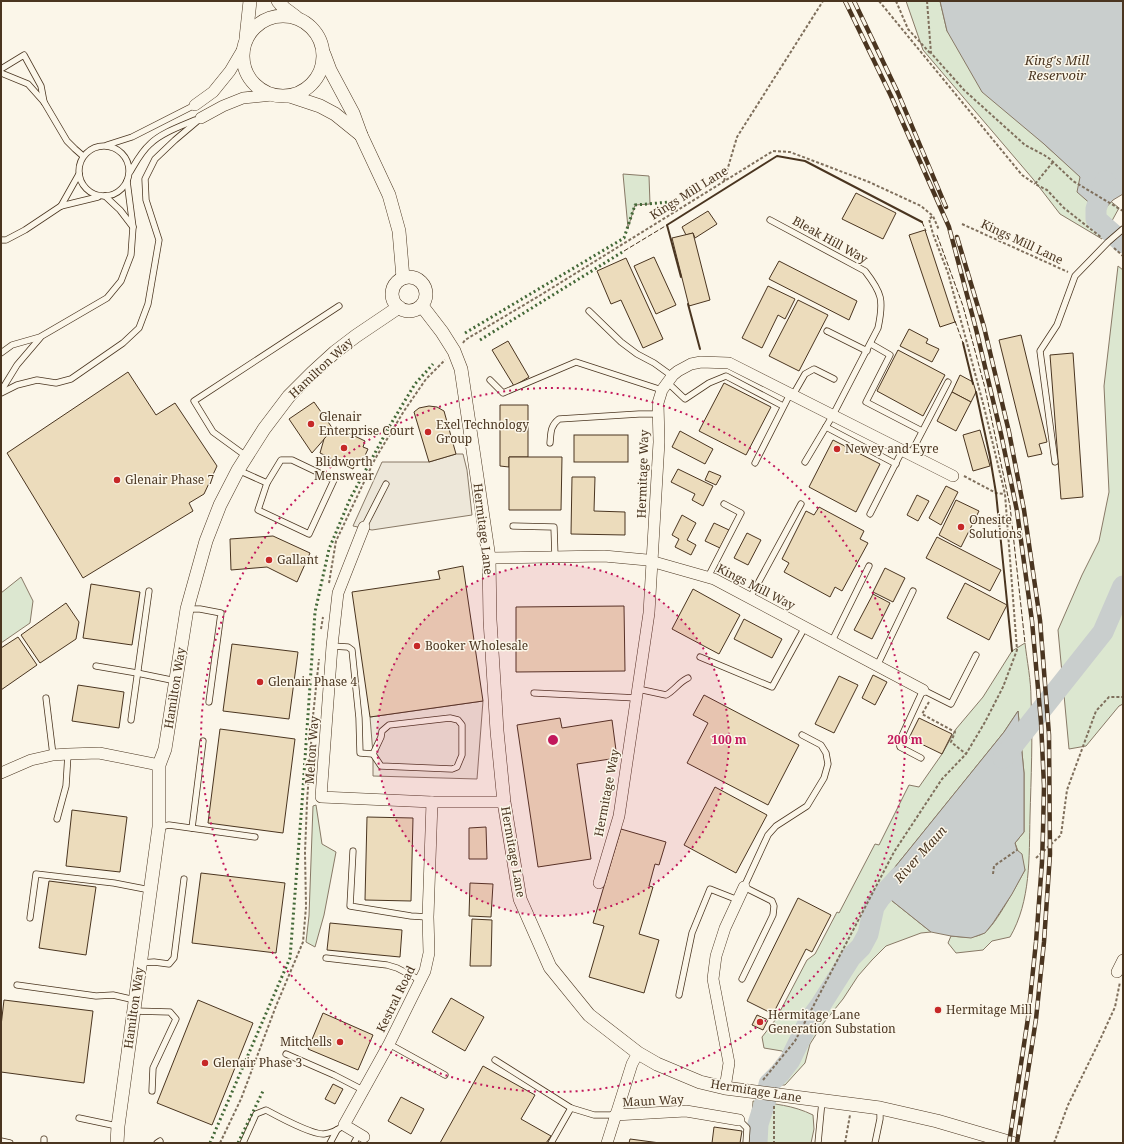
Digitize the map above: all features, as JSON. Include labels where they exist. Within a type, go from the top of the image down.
[{"type":"street","points":[[250,1],[244,45],[244,66],[246,74],[260,90],[281,97],[290,96],[306,89],[313,84],[321,69],[323,52]]},
{"type":"street","points":[[278,1],[284,8],[300,20]]},
{"type":"street","points":[[195,104],[213,92],[230,71],[249,34],[261,22],[268,18],[284,16],[293,17],[307,24],[314,30],[320,40],[330,70],[353,113],[360,135],[389,194],[399,232],[403,278]]},
{"type":"street","points":[[200,118],[243,98],[272,95]]},
{"type":"street","points":[[290,96],[320,106],[335,114],[360,135]]},
{"type":"street","points":[[403,278],[415,278],[424,286],[426,299],[422,306],[417,310],[406,311],[400,308],[392,298],[393,287],[403,278]]},
{"type":"street","name":"Hermitage Lane","points":[[422,306],[442,332],[454,351],[461,369],[489,558],[490,620],[496,723],[504,802],[520,899],[550,967],[589,1015],[638,1053],[657,1064],[700,1082],[726,1088],[766,1094],[880,1108],[937,1121],[990,1140],[1012,1143]]},
{"type":"street","name":"Hamilton Way","points":[[117,1143],[118,1126],[159,827],[159,765],[165,749],[187,609],[206,541],[220,505],[238,470],[264,429],[289,396],[335,352],[399,307]]},
{"type":"street","points":[[667,383],[678,371],[691,364],[701,362],[730,363],[953,476]]},
{"type":"street","name":"Hermitage Way","points":[[599,884],[619,816],[649,614],[659,442],[658,403],[667,383]]},
{"type":"street","name":"Melton Way","points":[[364,527],[338,593],[332,646],[321,797],[432,802],[504,802]]},
{"type":"street","name":"Kings Mill Way","points":[[489,558],[604,556],[647,560],[714,578],[928,693]]},
{"type":"street","points":[[1,773],[31,760],[53,755],[68,754],[99,753],[159,765]]},
{"type":"street","name":"Kestral Road","points":[[340,1128],[389,1044],[424,971],[429,953],[428,917],[432,802]]},
{"type":"street","points":[[726,1088],[729,1063],[713,979],[716,956],[725,928],[744,887]]},
{"type":"street","points":[[1117,972],[1123,960]]},
{"type":"street","points":[[607,1143],[632,1064],[638,1053]]},
{"type":"street","name":"Maun Way","points":[[615,1115],[686,1111],[739,1120]]},
{"type":"street","points":[[340,1128],[359,1138]]},
{"type":"lane","points":[[1,69],[24,55],[41,86],[44,102]]},
{"type":"lane","points":[[1,73],[28,84],[44,102],[67,141],[83,156]]},
{"type":"lane","points":[[106,145],[132,137],[195,104]]},
{"type":"lane","points":[[1,240],[6,240],[24,230],[61,206],[112,195],[119,192],[124,187],[129,174],[140,156],[151,143],[174,129],[200,118]]},
{"type":"lane","points":[[1,392],[17,385],[37,380],[56,383],[71,379],[123,343],[139,328],[148,304],[159,240],[146,200],[145,179],[155,159],[200,118]]},
{"type":"lane","points":[[129,174],[129,167],[124,154],[113,146],[106,145],[93,147],[88,151],[80,161],[78,168],[84,186],[94,194],[103,196],[120,210],[133,227]]},
{"type":"lane","points":[[61,206],[79,174]]},
{"type":"lane","points":[[1,353],[12,345],[40,337],[107,298],[122,281],[131,255],[133,227],[127,180]]},
{"type":"lane","name":"Bleak Hill Way","points":[[770,220],[865,271],[875,285],[881,299],[881,313],[878,328],[833,416],[805,462]]},
{"type":"lane","points":[[1055,462],[1040,351],[1057,325],[1075,276],[1110,240],[1123,229]]},
{"type":"lane","points":[[247,456],[213,432],[194,401],[339,306]]},
{"type":"lane","points":[[589,311],[621,342],[637,354],[654,363],[667,383],[685,399],[709,383],[726,376],[784,406]]},
{"type":"lane","points":[[827,332],[867,351]]},
{"type":"lane","points":[[1,392],[17,365],[40,337]]},
{"type":"lane","points":[[870,344],[890,355],[866,402],[922,432]]},
{"type":"lane","points":[[490,380],[502,393],[576,362],[667,383]]},
{"type":"lane","points":[[755,463],[784,406],[805,374],[814,369],[834,379]]},
{"type":"lane","points":[[738,382],[743,370]]},
{"type":"lane","points":[[870,514],[896,464],[922,432],[948,382]]},
{"type":"lane","points":[[550,443],[552,428],[554,423],[559,419],[658,414]]},
{"type":"lane","points":[[826,427],[896,464]]},
{"type":"lane","points":[[281,460],[292,460],[334,480],[309,534],[258,510],[268,483],[281,460]]},
{"type":"lane","points":[[238,470],[268,483]]},
{"type":"lane","points":[[364,527],[386,484]]},
{"type":"lane","points":[[708,577],[741,513],[724,504]]},
{"type":"lane","points":[[750,598],[801,504]]},
{"type":"lane","points":[[513,526],[554,527],[555,557]]},
{"type":"lane","points":[[832,642],[869,566]]},
{"type":"lane","points":[[131,720],[149,591]]},
{"type":"lane","points":[[877,666],[913,591]]},
{"type":"lane","points":[[187,609],[200,609],[220,613],[209,702]]},
{"type":"lane","points":[[700,657],[772,687],[805,627]]},
{"type":"lane","points":[[332,646],[348,647],[352,650],[359,718],[360,753],[373,754]]},
{"type":"lane","points":[[921,758],[900,747],[899,742],[928,693],[951,704],[976,655]]},
{"type":"lane","points":[[96,666],[137,672],[176,682]]},
{"type":"lane","points":[[534,693],[666,695],[672,692],[682,681],[688,678]]},
{"type":"lane","points":[[46,698],[53,755]]},
{"type":"lane","points":[[450,718],[458,720],[462,725],[462,755],[457,767],[452,769],[381,766],[373,754],[381,737],[382,730],[389,725],[450,718]]},
{"type":"lane","points":[[742,979],[772,915],[774,906],[772,901],[744,887],[768,835],[776,826],[807,806],[824,778],[828,764],[826,753],[821,745],[802,735]]},
{"type":"lane","points":[[192,828],[203,741]]},
{"type":"lane","points":[[57,819],[66,786],[68,754]]},
{"type":"lane","points":[[159,827],[168,825],[255,837]]},
{"type":"lane","points":[[353,851],[350,906],[411,916],[428,917]]},
{"type":"lane","points":[[30,918],[36,874],[114,883],[150,890]]},
{"type":"lane","points":[[140,963],[154,962],[169,964],[174,958],[184,879]]},
{"type":"lane","points":[[680,995],[692,933],[710,889],[738,900]]},
{"type":"lane","points":[[326,958],[387,965],[397,968],[420,980]]},
{"type":"lane","points":[[17,985],[96,996],[113,995],[134,1006],[170,1012],[176,1019],[153,1068],[152,1091]]},
{"type":"lane","points":[[389,1044],[445,1075]]},
{"type":"lane","points":[[286,1054],[334,1075],[363,1090]]},
{"type":"lane","points":[[495,1060],[571,1108],[594,1115],[615,1115]]},
{"type":"lane","points":[[818,1143],[822,1101]]},
{"type":"lane","points":[[551,1143],[571,1108]]},
{"type":"lane","points":[[875,1143],[880,1119],[880,1108]]},
{"type":"lane","points":[[243,1143],[256,1114],[266,1110],[307,1130],[323,1134],[340,1128]]},
{"type":"lane","points":[[79,1118],[118,1126]]},
{"type":"lane","points":[[739,1120],[747,1128],[746,1143]]},
{"type":"lane","points":[[330,1143],[340,1128]]},
{"type":"lane","points":[[1,1141],[10,1143]]},
{"type":"path","points":[[724,182],[737,137],[823,1]]},
{"type":"path","points":[[879,1],[1022,175],[1035,184],[1048,190],[1064,208],[1102,239],[1110,240]]},
{"type":"path","points":[[896,1],[908,29],[964,90],[1025,145],[1044,154],[1073,181],[1122,211]]},
{"type":"path","points":[[926,1],[931,54]]},
{"type":"path","name":"Kings Mill Lane","points":[[454,351],[465,340],[774,151],[790,152],[868,182],[921,206],[933,216]]},
{"type":"path","points":[[1035,184],[1053,162]]},
{"type":"path","points":[[774,1143],[766,1094],[760,1084],[795,1041],[894,852],[942,779],[966,754],[985,722],[1003,687],[1017,650],[1004,494],[984,406],[948,273],[932,234],[929,219],[933,216],[939,230]]},
{"type":"path","name":"Kings Mill Lane","points":[[962,224],[1075,276]]},
{"type":"path","points":[[953,476],[953,470],[996,492],[1004,494]]},
{"type":"path","points":[[928,693],[922,714],[955,732],[951,742],[966,754]]},
{"type":"path","points":[[1036,858],[1061,834],[1067,790],[1096,711],[1109,698],[1123,697]]},
{"type":"path","points":[[993,874],[994,866],[1017,850]]},
{"type":"path","points":[[1054,1143],[1068,1105],[1100,1042],[1115,1007],[1120,980],[1117,972]]},
{"type":"path","points":[[845,1143],[852,1104]]},
{"type":"green space","points":[[906,1],[940,1],[947,31],[1044,144],[1119,208],[1102,239],[1060,214],[1033,179],[923,50]]},
{"type":"green space","points":[[623,174],[649,176],[650,204],[635,205],[628,228]]},
{"type":"green space","points":[[1118,266],[1123,270],[1123,704],[1119,706],[1086,746],[1069,749],[1058,630],[1082,575],[1099,541],[1109,492],[1104,386]]},
{"type":"green space","points":[[21,577],[33,601],[30,623],[1,643],[1,593]]},
{"type":"green space","points":[[1025,643],[1032,713],[1029,863],[1028,878],[1022,909],[1010,937],[992,941],[983,950],[956,953],[948,943],[951,936],[976,936],[989,929],[1006,904],[1025,870],[1015,843],[1024,832],[1024,773],[1018,711],[1004,732],[891,872],[880,897],[891,900],[931,932],[921,933],[886,946],[858,976],[843,999],[822,1025],[810,1044],[805,1063],[785,1085],[774,1085],[775,1070],[786,1055],[782,1051],[764,1048],[762,1037],[776,1019],[807,960],[815,954],[837,912],[839,913],[875,844],[879,845],[909,785],[919,787],[942,754],[956,729],[983,697],[1012,651]]},
{"type":"green space","points":[[316,805],[322,844],[336,852],[324,915],[315,947],[306,942],[309,916],[313,806]]},
{"type":"green space","points":[[753,1101],[791,1107],[813,1115],[814,1129],[811,1143],[750,1143]]},
{"type":"shaded area","name":"Exel Technology Group","points":[[456,454],[463,454],[467,470],[472,515],[372,530],[353,526],[382,462],[429,462]]},
{"type":"shaded area","points":[[483,701],[477,779],[373,776],[370,717]]},
{"type":"water","name":"King's Mill Reservoir","points":[[940,1],[1123,1],[1123,194],[1113,200],[1101,213],[1077,192],[1080,177],[1044,144],[982,92],[947,31]]},
{"type":"water","points":[[1018,711],[1024,773],[1024,832],[1015,843],[1017,850],[1022,854],[1025,870],[1012,894],[985,933],[971,938],[931,932],[891,900],[880,898],[891,872],[1004,732]]},
{"type":"building","points":[[856,193],[896,213],[883,239],[842,219]]},
{"type":"building","points":[[708,211],[717,224],[695,238],[693,233],[686,235],[682,227]]},
{"type":"building","points":[[925,230],[955,322],[940,327],[909,235]]},
{"type":"building","points":[[693,233],[710,300],[689,306],[672,238]]},
{"type":"building","points":[[654,257],[676,305],[656,314],[634,266]]},
{"type":"building","points":[[626,258],[663,339],[643,348],[621,300],[611,304],[597,271]]},
{"type":"building","points":[[779,261],[857,301],[849,320],[769,279]]},
{"type":"building","points":[[768,286],[795,299],[785,319],[778,315],[762,348],[742,338]]},
{"type":"building","points":[[798,300],[828,315],[799,371],[769,356]]},
{"type":"building","points":[[909,329],[928,339],[926,343],[939,349],[932,362],[900,346]]},
{"type":"building","points":[[1021,335],[1047,442],[1039,444],[1042,454],[1028,457],[999,340]]},
{"type":"building","points":[[508,341],[529,377],[514,386],[492,350]]},
{"type":"building","points":[[898,350],[945,375],[923,416],[877,391]]},
{"type":"building","points":[[1073,353],[1083,497],[1061,499],[1050,355]]},
{"type":"building","name":"Glenair Phase 7","points":[[128,372],[156,415],[175,403],[217,466],[204,494],[189,503],[193,511],[83,578],[7,453]]},
{"type":"building","points":[[960,375],[973,382],[976,392],[971,402],[952,392]]},
{"type":"building","points":[[724,383],[771,407],[746,455],[699,431]]},
{"type":"building","points":[[952,392],[971,402],[956,431],[937,421]]},
{"type":"building","name":"Glenair Enterprise Court","points":[[314,402],[333,429],[312,453],[289,419]]},
{"type":"building","points":[[500,405],[528,405],[528,457],[509,457],[509,467],[500,466]]},
{"type":"building","points":[[429,406],[437,407],[444,411],[456,454],[429,462],[414,412],[419,408]]},
{"type":"building","name":"Blidworth Menswear","points":[[338,428],[365,441],[363,447],[368,449],[362,462],[357,460],[353,469],[320,453],[324,439],[332,430]]},
{"type":"building","points":[[980,430],[990,466],[973,471],[963,435]]},
{"type":"building","points":[[680,431],[713,449],[705,464],[672,447]]},
{"type":"building","points":[[574,435],[628,435],[628,462],[574,462]]},
{"type":"building","points":[[833,440],[880,464],[856,512],[809,487]]},
{"type":"building","points":[[509,457],[562,457],[561,510],[509,510]]},
{"type":"building","points":[[678,469],[713,486],[703,506],[692,500],[695,494],[671,482]]},
{"type":"building","points":[[709,471],[721,476],[716,485],[705,480]]},
{"type":"building","points":[[572,477],[595,477],[594,511],[625,512],[625,535],[571,534]]},
{"type":"building","points":[[946,486],[958,492],[941,525],[929,518]]},
{"type":"building","points":[[917,495],[929,501],[918,521],[907,515]]},
{"type":"building","points":[[956,500],[979,511],[961,547],[939,535]]},
{"type":"building","points":[[819,507],[864,531],[860,539],[868,543],[842,591],[835,587],[830,597],[784,572],[789,563],[782,559],[806,511],[814,515]]},
{"type":"building","points":[[682,515],[696,523],[687,540],[696,545],[691,555],[675,547],[679,539],[672,535]]},
{"type":"building","points":[[714,523],[729,530],[720,548],[705,541]]},
{"type":"building","points":[[747,533],[761,540],[748,565],[734,558]]},
{"type":"building","name":"Gallant","points":[[273,536],[310,553],[297,582],[267,567],[231,570],[230,539]]},
{"type":"building","points":[[937,537],[1001,570],[990,591],[926,558]]},
{"type":"building","name":"Booker Wholesale","points":[[463,566],[483,701],[370,717],[352,592],[440,579],[438,571]]},
{"type":"building","points":[[885,568],[905,578],[893,602],[873,592]]},
{"type":"building","points":[[965,583],[1007,605],[989,640],[947,618]]},
{"type":"building","points":[[91,584],[140,592],[132,645],[83,638]]},
{"type":"building","points":[[693,589],[740,615],[719,654],[672,629]]},
{"type":"building","points":[[873,594],[890,603],[872,639],[854,630]]},
{"type":"building","points":[[66,603],[79,622],[76,639],[40,663],[21,635]]},
{"type":"building","points":[[624,606],[625,671],[516,672],[516,607]]},
{"type":"building","points":[[744,619],[782,639],[772,658],[734,639]]},
{"type":"building","points":[[18,637],[37,665],[1,690],[1,648]]},
{"type":"building","name":"Glenair Phase 4","points":[[232,644],[298,652],[289,719],[223,711]]},
{"type":"building","points":[[873,675],[887,682],[875,705],[862,698]]},
{"type":"building","points":[[839,676],[858,685],[834,733],[815,724]]},
{"type":"building","points":[[78,685],[124,692],[119,728],[72,721]]},
{"type":"building","points":[[704,695],[799,745],[768,805],[687,763],[708,723],[693,715]]},
{"type":"building","points":[[560,718],[562,728],[612,720],[617,758],[577,764],[591,859],[538,867],[517,725]]},
{"type":"building","points":[[919,718],[952,734],[942,754],[909,738]]},
{"type":"building","points":[[220,729],[295,739],[283,833],[208,823]]},
{"type":"building","points":[[715,787],[767,815],[736,873],[684,845]]},
{"type":"building","points":[[72,810],[127,817],[120,872],[66,866]]},
{"type":"building","points":[[367,817],[413,818],[411,901],[365,900]]},
{"type":"building","points":[[486,827],[487,859],[469,859],[469,828]]},
{"type":"building","points":[[621,829],[666,842],[659,865],[655,864],[649,886],[653,887],[639,934],[659,940],[644,993],[589,977],[604,926],[593,923]]},
{"type":"building","points":[[201,873],[285,883],[276,953],[192,943]]},
{"type":"building","points":[[49,881],[96,887],[86,955],[39,948]]},
{"type":"building","points":[[470,883],[493,884],[491,917],[469,916]]},
{"type":"building","points":[[798,898],[831,915],[812,952],[806,949],[773,1014],[747,1001]]},
{"type":"building","points":[[472,919],[492,920],[491,966],[470,966]]},
{"type":"building","points":[[330,923],[402,930],[400,957],[327,950]]},
{"type":"building","points":[[451,998],[484,1017],[465,1051],[432,1032]]},
{"type":"building","points":[[4,1000],[93,1011],[84,1083],[1,1072],[1,1026]]},
{"type":"building","name":"Glenair Phase 3","points":[[198,1000],[253,1023],[212,1125],[157,1103]]},
{"type":"building","name":"Mitchells","points":[[323,1013],[373,1035],[358,1070],[308,1049]]},
{"type":"building","name":"Hermitage Lane Generation Substation","points":[[757,1015],[768,1020],[763,1030],[752,1025]]},
{"type":"building","points":[[483,1066],[535,1095],[521,1119],[551,1136],[546,1143],[440,1143]]},
{"type":"building","points":[[333,1084],[343,1089],[335,1104],[325,1099]]},
{"type":"building","points":[[401,1097],[424,1109],[411,1134],[388,1121]]},
{"type":"building","points":[[714,1127],[742,1131],[740,1143],[712,1143]]},
{"type":"building","points":[[630,1139],[660,1143],[629,1143]]},
{"type":"waterway","name":"River Maun","points":[[1105,181],[1096,209],[1096,219],[1123,243]]},
{"type":"waterway","name":"River Maun","points":[[1003,758],[1103,632],[1123,586]]},
{"type":"waterway","name":"River Maun","points":[[757,1143],[758,1124],[769,1084],[790,1060],[809,1021],[851,957],[861,947],[868,934],[874,907],[900,876]]},
{"type":"railway","points":[[845,1],[891,96],[949,227],[976,329],[1001,434],[1017,511],[1032,621],[1041,722],[1044,786],[1042,862],[1036,942],[1028,1018],[1009,1143]]},
{"type":"railway","points":[[854,1],[898,93],[946,207]]},
{"type":"railway","points":[[957,237],[984,327],[1009,432],[1024,510],[1040,620],[1049,735],[1050,854],[1044,942],[1036,1019],[1017,1143]]},
{"type":"hedge","points":[[465,333],[624,238],[635,205],[670,202]]},
{"type":"hedge","points":[[480,340],[624,251]]},
{"type":"hedge","points":[[210,1143],[290,958],[315,612],[329,549],[350,499],[389,427],[415,384],[433,364]]},
{"type":"hedge","points":[[238,1143],[264,1089]]},
{"type":"fence","points":[[922,222],[926,231]]},
{"type":"fence","points":[[624,251],[667,225]]},
{"type":"fence","points":[[937,235],[963,306],[985,388],[1010,506],[1025,643]]},
{"type":"fence","points":[[955,321],[963,343]]},
{"type":"wall","points":[[681,277],[667,225],[777,156],[805,161],[922,222]]},
{"type":"wall","points":[[688,304],[700,349]]},
{"type":"wall","points":[[963,343],[973,384]]},
{"type":"wall","points":[[976,392],[996,493],[1012,651]]},
{"type":"place","name":"Glenair Enterprise Court","points":[[311,424]]},
{"type":"place","name":"Exel Technology Group","points":[[428,432]]},
{"type":"place","name":"Blidworth Menswear","points":[[344,448]]},
{"type":"place","name":"Newey and Eyre","points":[[837,449]]},
{"type":"place","name":"Glenair Phase 7","points":[[117,480]]},
{"type":"place","name":"Onesite Solutions","points":[[961,527]]},
{"type":"place","name":"Gallant","points":[[269,560]]},
{"type":"place","name":"Booker Wholesale","points":[[417,646]]},
{"type":"place","name":"Glenair Phase 4","points":[[260,682]]},
{"type":"place","name":"Hermitage Mill","points":[[938,1010]]},
{"type":"place","name":"Hermitage Lane Generation Substation","points":[[760,1022]]},
{"type":"place","name":"Mitchells","points":[[340,1042]]},
{"type":"place","name":"Glenair Phase 3","points":[[205,1063]]}]
